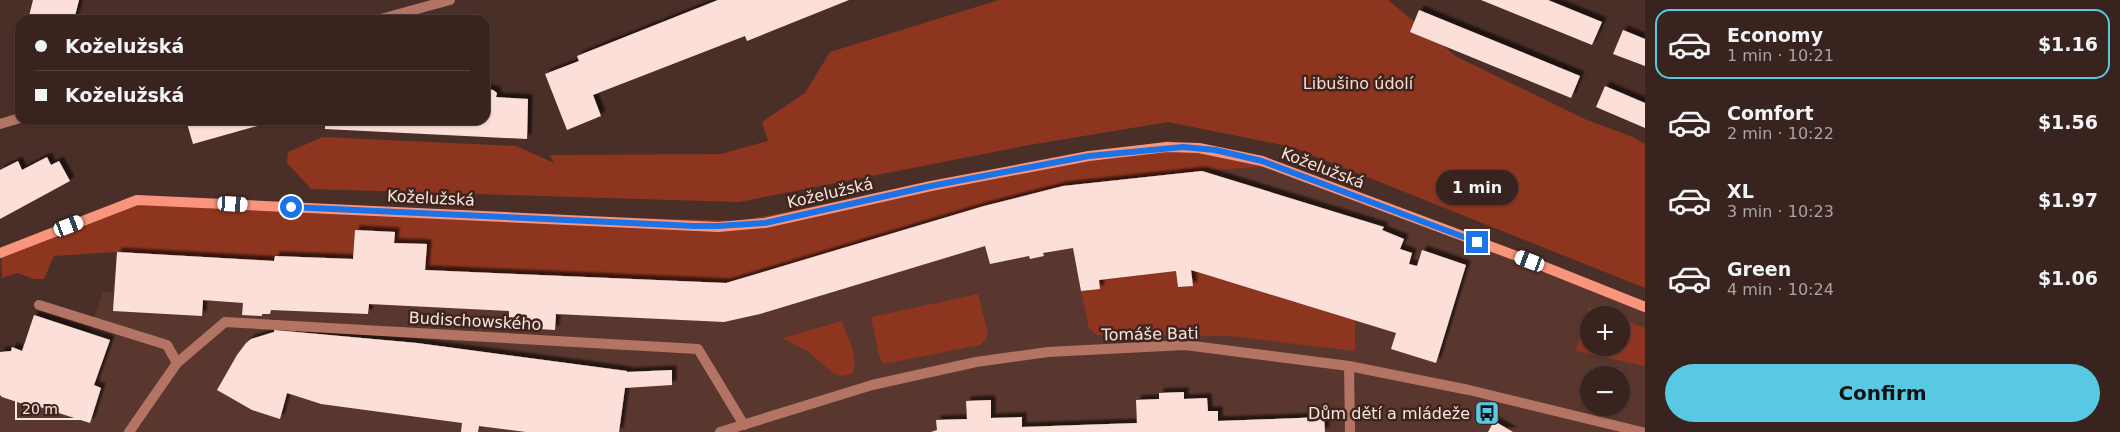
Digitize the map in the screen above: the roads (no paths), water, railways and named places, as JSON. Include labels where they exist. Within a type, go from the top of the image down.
[{"type":"main road","name":"Koželužská","points":[[0,253],[137,200],[727,226],[765,223],[931,186],[1089,156],[1183,147],[1215,150],[1262,161],[1530,261],[1645,307]]},
{"type":"street","points":[[395,15],[450,0]]},
{"type":"street","points":[[0,124],[15,120]]},
{"type":"street","points":[[39,304],[167,345],[177,363],[129,432]]},
{"type":"street","name":"Budischowského","points":[[177,363],[225,322],[698,349],[744,425]]},
{"type":"street","name":"Tomáše Bati","points":[[720,432],[872,385],[976,362],[1048,352],[1184,345],[1349,366],[1468,390],[1642,432]]},
{"type":"street","points":[[1349,366],[1350,432]]},
{"type":"place","name":"Dům dětí a mládeže","points":[[1487,413]]},
{"type":"park label","name":"Libušino údolí","points":[[1358,83]]}]
